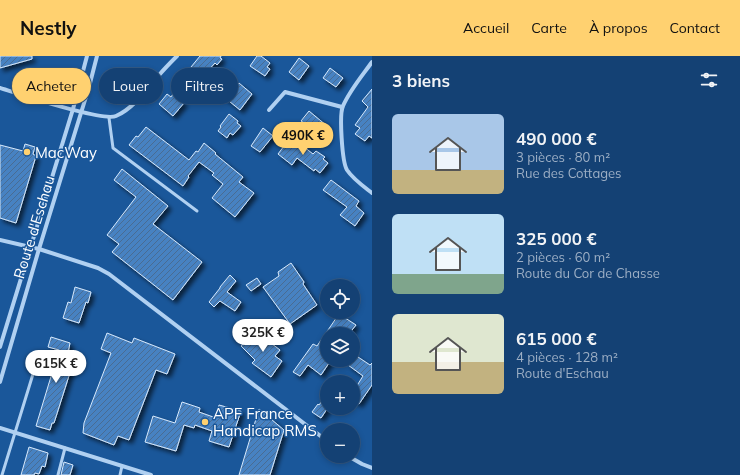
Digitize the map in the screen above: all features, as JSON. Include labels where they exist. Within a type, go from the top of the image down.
[{"type":"street","name":"Route d'Eschau","points":[[0,347],[87,56]]},
{"type":"street","name":"Route d'Eschau","points":[[0,382],[39,249],[82,112],[97,56]]},
{"type":"street","points":[[0,88],[82,112],[109,118],[121,114],[137,100],[177,56]]},
{"type":"street","points":[[372,62],[342,107],[342,153],[346,169],[359,183],[372,193]]},
{"type":"street","points":[[269,110],[285,92],[342,107]]},
{"type":"street","points":[[0,240],[39,249],[98,268],[109,274],[320,436]]},
{"type":"street","points":[[0,428],[151,475]]},
{"type":"street","points":[[360,463],[372,468]]},
{"type":"lane","points":[[109,118],[113,148],[197,211]]},
{"type":"lane","points":[[2,475],[37,361]]},
{"type":"lane","points":[[58,475],[66,448]]},
{"type":"lane","points":[[120,475],[122,466]]},
{"type":"building","points":[[0,56],[32,56],[32,59],[0,68]]},
{"type":"building","points":[[200,56],[221,56],[220,58],[222,59],[217,65],[215,63],[210,68],[190,68]]},
{"type":"building","points":[[257,56],[261,56],[270,63],[267,67],[270,69],[265,76],[250,66]]},
{"type":"building","points":[[299,58],[309,66],[299,80],[289,72]]},
{"type":"building","points":[[330,68],[343,78],[336,87],[323,78]]},
{"type":"building","points":[[239,83],[252,94],[240,110],[233,104],[238,104]]},
{"type":"building","points":[[372,89],[372,138],[369,136],[365,141],[355,134],[360,128],[355,125],[368,107],[362,101]]},
{"type":"building","points":[[167,94],[171,97],[171,104],[183,104],[173,116],[159,104],[163,104],[163,99]]},
{"type":"building","points":[[309,111],[327,126],[320,135],[315,131],[314,133],[301,121]]},
{"type":"building","points":[[229,114],[238,121],[237,123],[241,126],[233,135],[230,133],[227,138],[218,131]]},
{"type":"building","points":[[146,127],[189,160],[196,151],[198,152],[204,143],[243,177],[239,182],[254,193],[235,217],[212,198],[223,184],[212,175],[214,173],[199,162],[188,176],[189,177],[183,186],[129,145]]},
{"type":"building","points":[[263,128],[273,136],[260,152],[251,146]]},
{"type":"building","points":[[290,138],[313,154],[316,151],[325,157],[323,159],[328,163],[320,173],[315,169],[314,171],[297,158],[292,165],[278,154]]},
{"type":"building","points":[[25,144],[35,147],[33,154],[36,156],[16,223],[0,218],[0,145],[23,151]]},
{"type":"building","points":[[122,169],[168,206],[153,224],[202,262],[173,300],[112,252],[119,244],[107,235],[136,197],[114,180]]},
{"type":"building","points":[[331,180],[359,201],[356,206],[364,213],[355,226],[340,215],[347,207],[323,190]]},
{"type":"building","points":[[291,263],[317,305],[290,324],[263,287],[279,276],[278,272]]},
{"type":"building","points":[[230,275],[236,281],[227,292],[241,302],[235,311],[220,301],[214,307],[209,302]]},
{"type":"building","points":[[257,278],[261,284],[251,291],[246,285]]},
{"type":"building","points":[[75,287],[91,292],[79,323],[63,318],[68,302],[71,303]]},
{"type":"building","points":[[336,319],[347,319],[356,325],[354,327],[330,327]]},
{"type":"building","points":[[255,330],[258,333],[271,338],[267,340],[280,350],[275,356],[282,361],[271,377],[252,363],[255,360],[241,346]]},
{"type":"building","points":[[107,333],[132,343],[134,338],[175,354],[167,374],[156,370],[129,440],[118,436],[114,445],[83,433],[84,423],[111,353],[101,349]]},
{"type":"building","points":[[51,337],[70,343],[67,358],[74,360],[54,423],[52,423],[50,430],[36,426],[59,350],[48,347]]},
{"type":"building","points":[[320,342],[320,367],[326,367],[321,375],[308,365],[300,376],[293,372],[313,344],[317,346]]},
{"type":"building","points":[[360,358],[370,365],[372,363],[372,385],[360,403],[360,381],[363,376],[351,367],[360,367]]},
{"type":"building","points":[[182,402],[200,408],[199,412],[216,418],[219,405],[241,411],[229,447],[209,441],[212,431],[195,425],[194,428],[184,425],[176,451],[145,442],[153,416],[175,423]]},
{"type":"building","points":[[318,404],[320,404],[320,415],[323,415],[321,418],[312,412]]},
{"type":"building","points":[[259,409],[284,430],[270,475],[239,475]]},
{"type":"building","points":[[29,447],[48,453],[45,467],[42,466],[39,474],[35,473],[34,475],[21,475]]},
{"type":"building","points":[[64,462],[73,465],[70,475],[61,475]]},
{"type":"place","name":"MacWay","points":[[27,152]]},
{"type":"place","name":"APF France Handicap RMS","points":[[205,422]]}]
